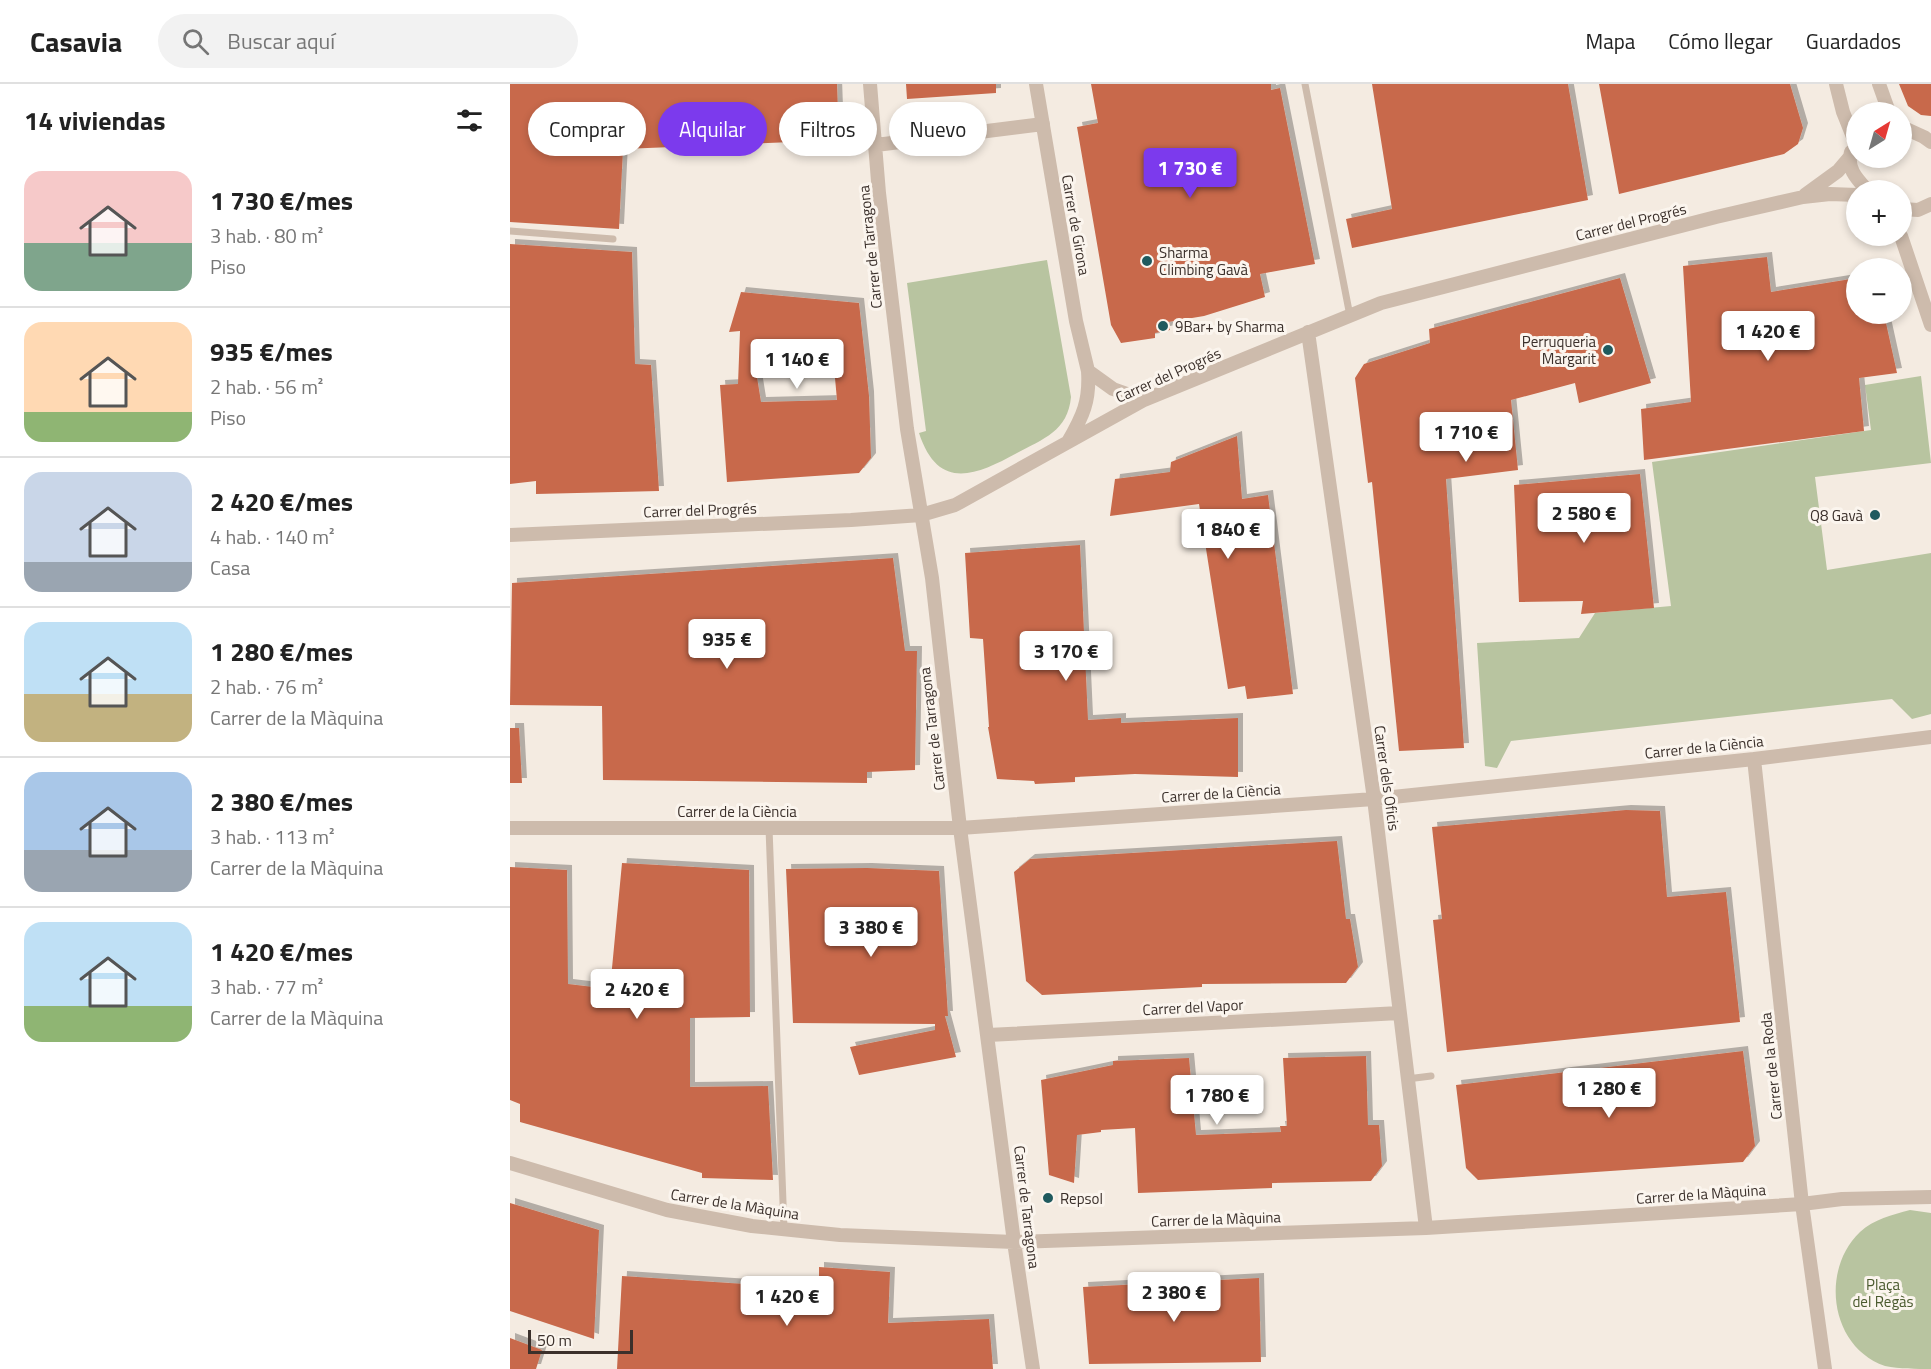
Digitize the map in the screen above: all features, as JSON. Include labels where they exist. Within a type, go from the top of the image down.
[{"type":"street","name":"Carrer de Tarragona","points":[[870,84],[872,102]]},
{"type":"street","name":"Carrer de Girona","points":[[1036,84],[1076,321],[1088,371],[1088,397],[1084,412],[1067,443]]},
{"type":"street","points":[[1836,84],[1846,118]]},
{"type":"street","points":[[1879,84],[1885,102]]},
{"type":"street","points":[[877,145],[1043,124]]},
{"type":"street","points":[[1912,131],[1929,139]]},
{"type":"street","name":"Carrer de Tarragona","points":[[877,156],[907,429],[933,590],[960,828],[1014,1242],[1033,1369]]},
{"type":"street","name":"Carrer del Progrés","points":[[1803,197],[1846,162]]},
{"type":"street","name":"Carrer del Progrés","points":[[510,535],[921,515],[955,505],[1144,400],[1382,303],[1716,217],[1803,197],[1846,195]]},
{"type":"street","points":[[1912,210],[1918,210],[1931,204]]},
{"type":"street","points":[[1904,246],[1931,325]]},
{"type":"street","name":"Carrer dels Oficis","points":[[1308,332],[1374,799],[1426,1228]]},
{"type":"street","points":[[1088,371],[1113,389],[1144,400]]},
{"type":"street","name":"Carrer de la Ciència","points":[[510,828],[960,828],[1374,799],[1754,759],[1931,737]]},
{"type":"street","name":"Carrer de la Roda","points":[[1754,759],[1802,1203],[1826,1369]]},
{"type":"street","name":"Carrer del Vapor","points":[[988,1035],[1399,1013]]},
{"type":"street","name":"Carrer de la Màquina","points":[[510,1163],[667,1210],[752,1226],[840,1235],[1014,1242],[1426,1228],[1842,1199],[1931,1197]]},
{"type":"lane","points":[[1305,84],[1350,316]]},
{"type":"lane","points":[[510,231],[613,239]]},
{"type":"lane","points":[[769,828],[784,1229]]},
{"type":"lane","points":[[1766,1037],[1784,1035]]},
{"type":"lane","points":[[1407,1079],[1431,1076]]},
{"type":"green space","points":[[1047,260],[1071,397],[1065,418],[1045,438],[987,468],[973,472],[947,471],[936,464],[919,433],[926,431],[907,283]]},
{"type":"green space","points":[[1921,376],[1931,463],[1815,477],[1827,570],[1931,553],[1931,714],[1912,719],[1892,699],[1511,741],[1497,768],[1485,766],[1477,643],[1579,638],[1595,613],[1671,606],[1652,462],[1871,430],[1865,385]]},
{"type":"green space","name":"Plaça del Regàs","points":[[1910,1210],[1931,1213],[1931,1369],[1885,1366],[1866,1356],[1852,1342],[1842,1325],[1837,1306],[1836,1286],[1839,1266],[1847,1248],[1860,1232],[1871,1224]]},
{"type":"building","points":[[510,84],[837,84],[838,102],[779,102],[779,142],[767,143],[767,102],[658,102],[658,148],[646,148],[646,102],[528,102],[528,156],[623,156],[619,229],[510,222]]},
{"type":"building","points":[[906,84],[996,84],[996,93],[907,99]]},
{"type":"building","points":[[1091,84],[1271,84],[1271,90],[1280,88],[1315,264],[1260,274],[1265,297],[1204,316],[1168,322],[1170,330],[1155,333],[1155,338],[1121,343],[1111,325],[1077,127],[1098,123]]},
{"type":"building","points":[[1372,84],[1568,84],[1588,200],[1352,248],[1346,219],[1392,209]]},
{"type":"building","points":[[1599,84],[1790,84],[1803,128],[1798,144],[1784,154],[1619,194]]},
{"type":"building","points":[[1899,84],[1931,84],[1931,116],[1921,115],[1912,109],[1912,102],[1906,102]]},
{"type":"building","points":[[510,244],[632,252],[635,364],[651,365],[659,491],[536,494],[536,481],[510,484]]},
{"type":"building","points":[[1767,257],[1771,292],[1846,280],[1846,324],[1886,324],[1897,373],[1859,378],[1864,431],[1644,460],[1641,409],[1691,402],[1683,266]]},
{"type":"building","points":[[1620,278],[1651,383],[1579,403],[1575,383],[1511,400],[1518,470],[1446,479],[1464,748],[1399,751],[1372,482],[1368,483],[1355,378],[1364,364],[1430,343],[1429,329]]},
{"type":"building","points":[[741,292],[859,303],[869,396],[871,458],[859,473],[727,482],[720,385],[738,384],[740,331],[729,332]],"holes":[[[834,367],[837,400],[761,402],[756,371]]]},
{"type":"building","points":[[1237,436],[1242,499],[1268,495],[1293,694],[1247,699],[1245,686],[1228,689],[1199,504],[1110,516],[1115,479],[1170,472],[1171,462]]},
{"type":"building","points":[[1640,474],[1654,608],[1581,614],[1583,601],[1519,602],[1514,485]]},
{"type":"building","points":[[1080,545],[1088,720],[1121,718],[1121,723],[1238,718],[1238,777],[1135,774],[1075,777],[1075,782],[1035,784],[1034,781],[997,779],[988,727],[983,639],[970,638],[965,553]]},
{"type":"building","points":[[893,558],[905,651],[917,651],[915,770],[867,772],[867,783],[603,780],[602,706],[510,705],[512,583]]},
{"type":"building","points":[[510,728],[519,728],[522,783],[510,783]]},
{"type":"building","points":[[1626,810],[1660,811],[1667,897],[1726,892],[1740,1022],[1447,1052],[1433,920],[1442,919],[1432,827]]},
{"type":"building","points":[[1337,841],[1346,919],[1350,919],[1358,967],[1346,983],[1202,984],[1202,987],[1042,995],[1026,981],[1014,872],[1030,859]]},
{"type":"building","points":[[622,863],[749,870],[750,1017],[690,1018],[690,1087],[768,1086],[773,1180],[702,1178],[702,1173],[520,1122],[520,1104],[510,1100],[510,867],[567,870],[568,984],[610,989]]},
{"type":"building","points":[[867,868],[939,871],[948,1016],[945,1016],[956,1057],[859,1075],[850,1047],[935,1030],[935,1024],[793,1023],[786,869]]},
{"type":"building","points":[[1743,1051],[1755,1146],[1743,1162],[1478,1180],[1466,1168],[1456,1085]]},
{"type":"building","points":[[1366,1056],[1368,1125],[1379,1125],[1382,1166],[1371,1181],[1272,1183],[1272,1188],[1138,1193],[1135,1128],[1101,1130],[1101,1132],[1077,1135],[1074,1183],[1049,1175],[1041,1080],[1113,1065],[1113,1061],[1189,1058],[1196,1135],[1281,1132],[1280,1126],[1287,1126],[1283,1058]]},
{"type":"building","points":[[510,1203],[599,1230],[594,1339],[510,1311]]},
{"type":"building","points":[[819,1267],[890,1272],[888,1323],[989,1319],[993,1369],[617,1369],[622,1276],[819,1289]]},
{"type":"building","points":[[1259,1278],[1261,1362],[1089,1364],[1083,1287]]},
{"type":"building","points":[[510,1338],[542,1350],[536,1369],[510,1369]]},
{"type":"place","name":"Sharma Climbing Gavà","points":[[1147,261]]},
{"type":"place","name":"9Bar+ by Sharma","points":[[1163,326]]},
{"type":"place","name":"Perruqueria Margarit","points":[[1608,350]]},
{"type":"place","name":"Q8 Gavà","points":[[1875,515]]},
{"type":"place","name":"Repsol","points":[[1048,1198]]}]
